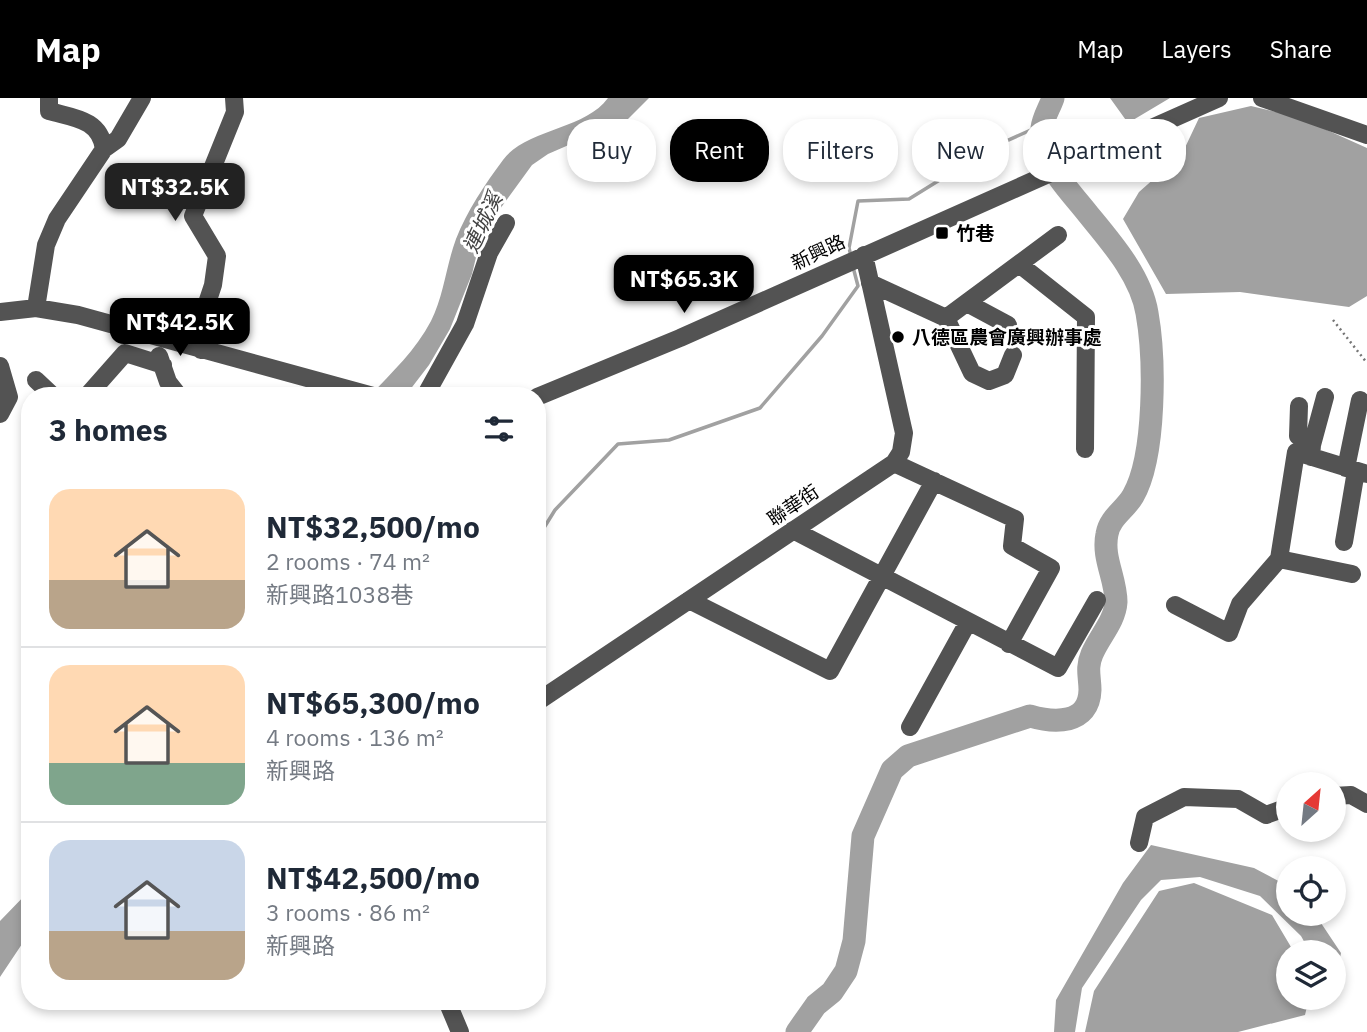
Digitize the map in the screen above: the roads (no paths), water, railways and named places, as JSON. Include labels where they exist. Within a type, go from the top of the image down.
[{"type":"street","points":[[48,98],[49,111],[68,114],[94,126],[102,136],[104,149]]},
{"type":"street","points":[[36,308],[46,245],[57,219],[104,149],[118,139],[142,98]]},
{"type":"street","points":[[201,349],[204,315],[213,285],[217,256],[193,216],[236,112],[234,98]]},
{"type":"street","name":"新興路","points":[[546,393],[680,338],[856,258],[939,225],[1219,98]]},
{"type":"street","points":[[1262,98],[1367,135]]},
{"type":"street","points":[[430,387],[465,324],[489,253],[506,223]]},
{"type":"street","points":[[946,318],[1058,234]]},
{"type":"street","points":[[856,258],[870,283],[904,433],[901,452],[894,463],[1015,519],[1012,546],[1051,568],[1009,644]]},
{"type":"street","points":[[1019,264],[1086,317],[1085,449]]},
{"type":"street","points":[[870,283],[946,318],[972,373],[989,382],[1005,375],[1013,355]]},
{"type":"street","points":[[967,303],[1008,325]]},
{"type":"street","points":[[0,312],[36,308],[78,315],[342,387]]},
{"type":"street","points":[[153,336],[172,387]]},
{"type":"street","points":[[95,387],[125,353],[163,366]]},
{"type":"street","points":[[0,366],[9,397],[0,414]]},
{"type":"street","points":[[36,380],[43,387]]},
{"type":"street","points":[[1175,605],[1229,633],[1240,604],[1279,559],[1306,451],[1325,397]]},
{"type":"street","points":[[1344,542],[1356,471],[1360,400]]},
{"type":"street","points":[[1299,406],[1298,436],[1306,451],[1356,471]]},
{"type":"street","name":"聯華街","points":[[546,696],[894,463]]},
{"type":"street","points":[[689,600],[830,671],[934,481]]},
{"type":"street","points":[[793,530],[1058,668],[1097,600]]},
{"type":"street","points":[[1279,559],[1352,574]]},
{"type":"street","points":[[910,727],[968,622]]},
{"type":"street","points":[[1346,795],[1367,804]]},
{"type":"street","points":[[1139,843],[1144,817],[1184,797],[1238,799],[1266,815],[1276,811]]},
{"type":"street","points":[[451,1010],[460,1032]]},
{"type":"water","points":[[608,98],[649,98],[628,119],[581,119],[598,109]]},
{"type":"water","points":[[1110,98],[1170,98],[1135,119],[1125,119]]},
{"type":"water","points":[[1251,106],[1298,117],[1367,148],[1367,296],[1349,307],[1240,292],[1166,294],[1123,219],[1139,192],[1150,182],[1186,182],[1186,146],[1199,118]]},
{"type":"water","name":"連城溪","points":[[567,125],[567,146],[532,165],[492,220],[479,245],[472,274],[450,329],[429,365],[412,387],[378,387],[411,351],[431,321],[460,229],[477,198],[513,150],[540,135]]},
{"type":"water","points":[[1151,845],[1254,868],[1276,880],[1276,912],[1260,896],[1200,877],[1161,880],[1141,900],[1082,988],[1075,1032],[1054,1032],[1056,1000],[1123,883]]},
{"type":"water","points":[[1194,883],[1272,915],[1276,926],[1287,940],[1276,940],[1276,1010],[1306,1010],[1305,1015],[1238,1032],[1085,1032],[1094,991],[1159,891]]},
{"type":"water","points":[[21,899],[21,946],[0,977],[0,921]]},
{"type":"water","points":[[1291,926],[1323,926],[1332,940],[1303,940]]},
{"type":"waterway","points":[[797,1032],[816,1005],[832,992],[846,971],[854,941],[863,836],[892,770],[908,756],[1030,716],[1049,720],[1069,719],[1084,710],[1090,690],[1090,659],[1115,609],[1115,593],[1106,551],[1107,534],[1114,518],[1133,496],[1146,457],[1152,406],[1150,332],[1144,299],[1132,273],[1064,185],[1046,153],[1042,128],[1053,98]]},
{"type":"waterway","points":[[851,256],[849,248],[858,201],[909,199],[993,147],[1023,134]]},
{"type":"waterway","points":[[546,524],[555,510],[618,444],[669,440],[760,408],[822,336],[858,286],[853,267]]},
{"type":"place","name":"竹巷","points":[[942,233]]},
{"type":"place","name":"八德區農會廣興辦事處","points":[[898,337]]}]
